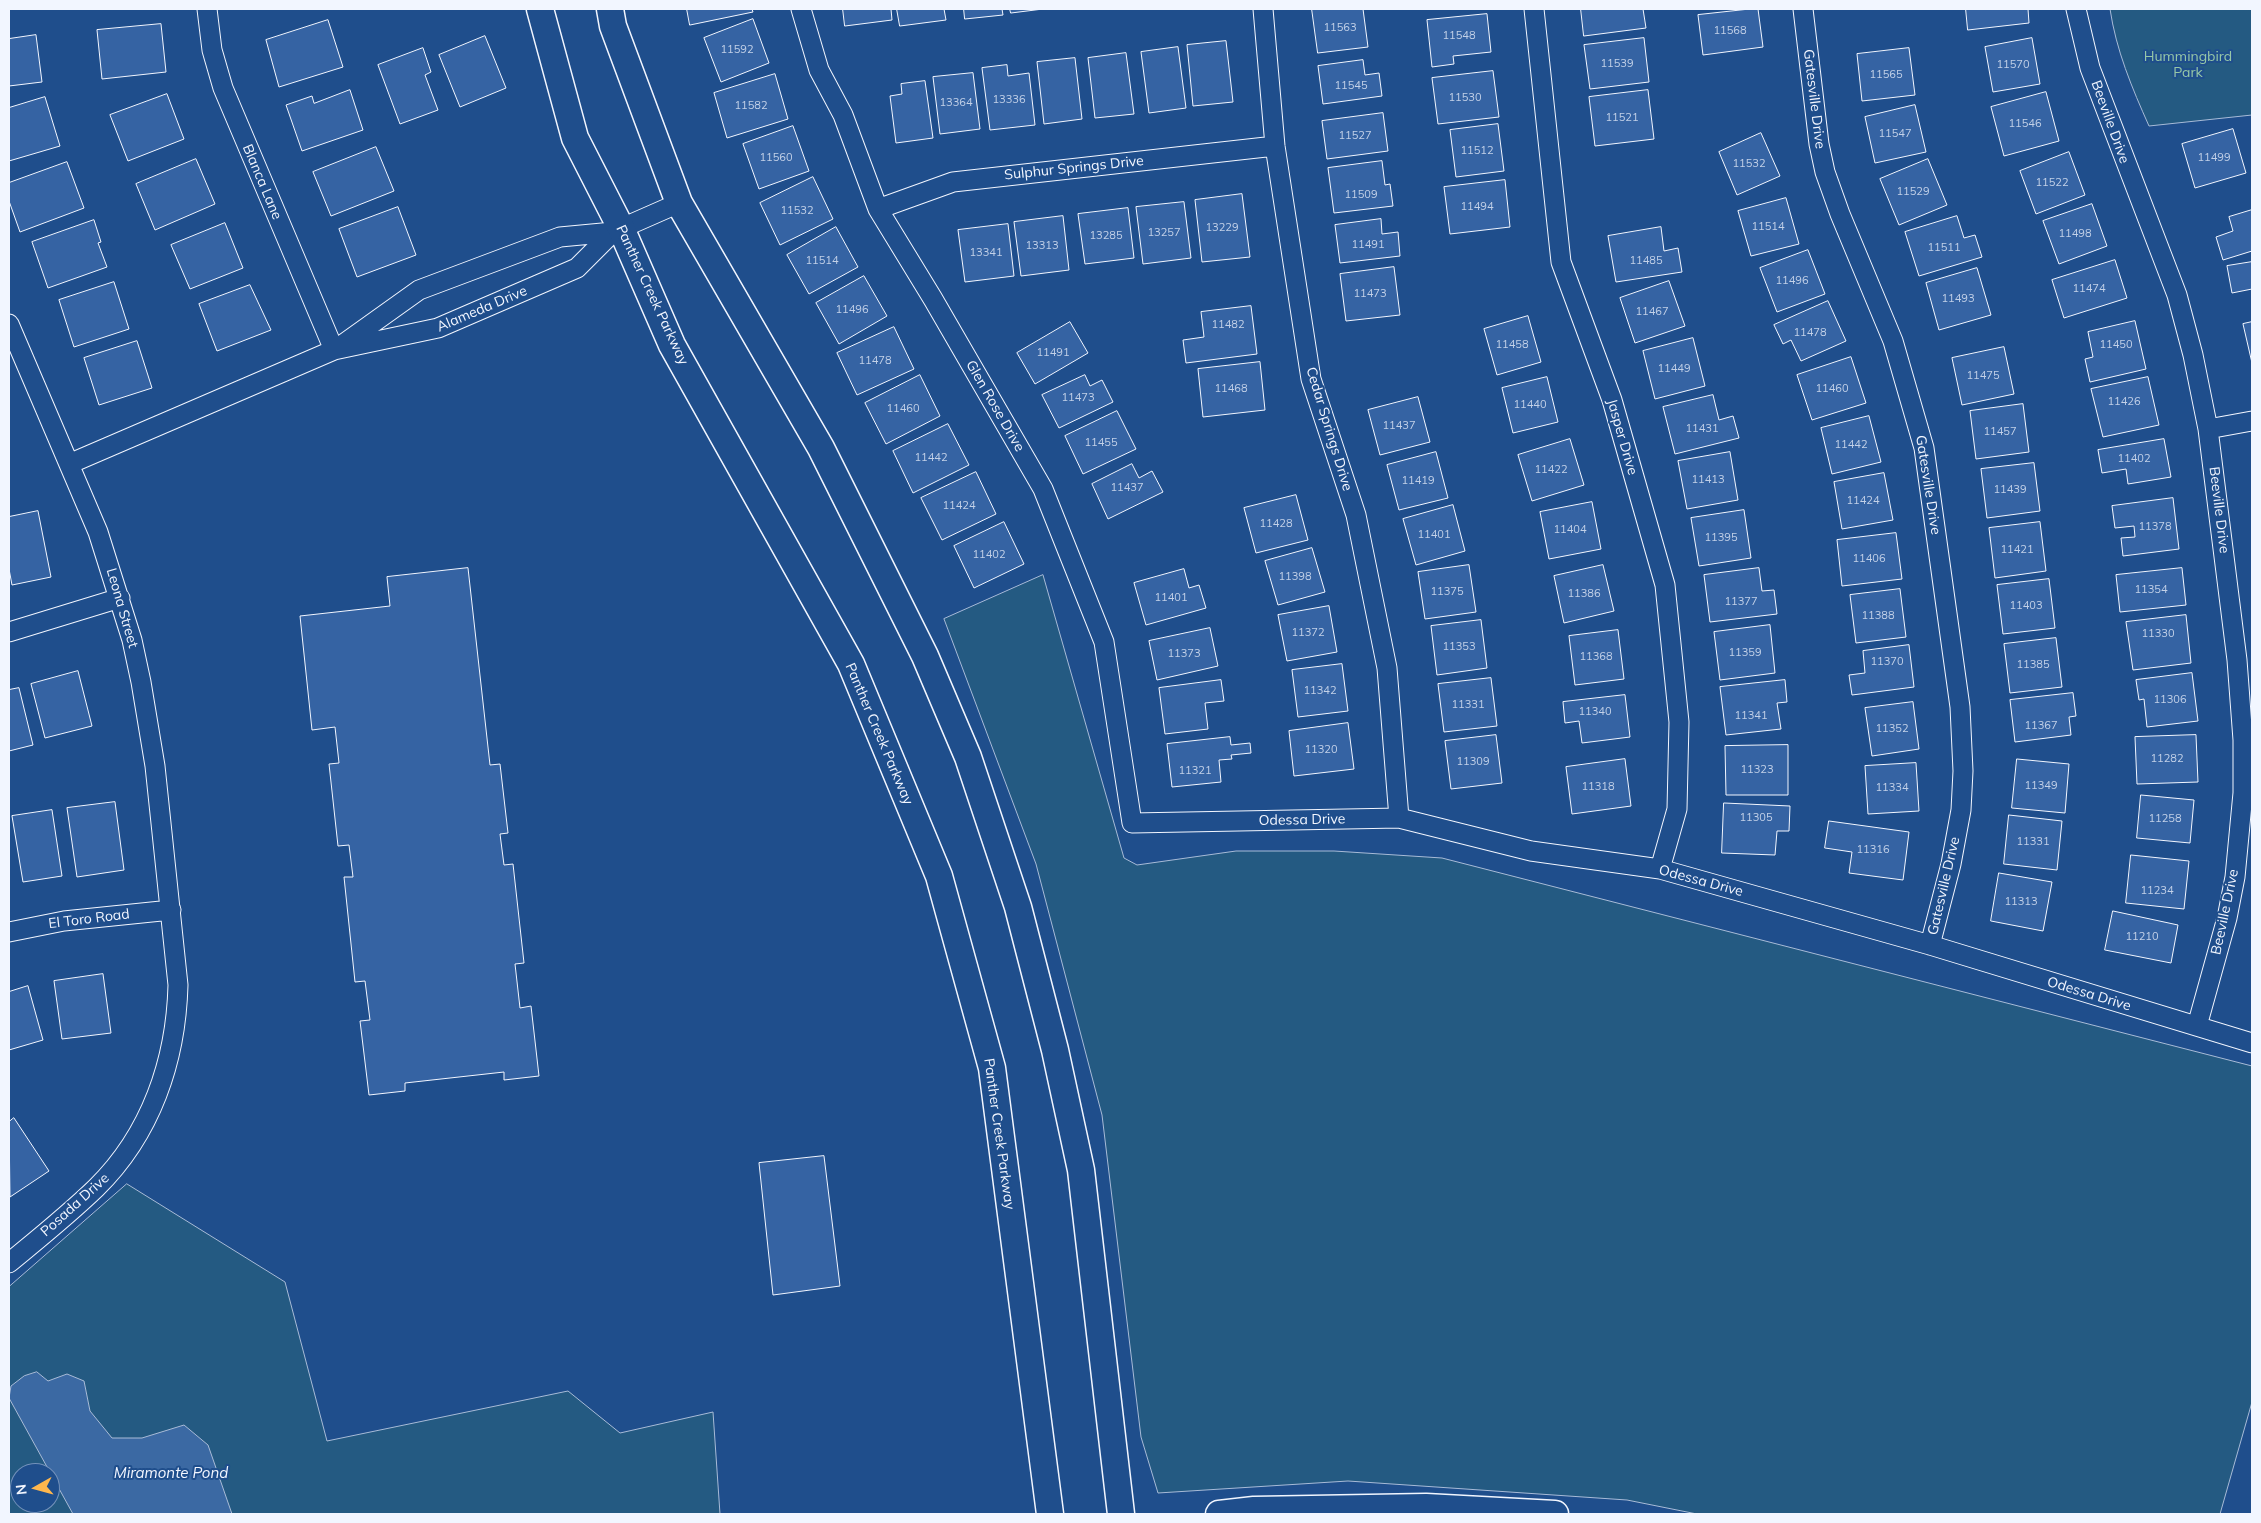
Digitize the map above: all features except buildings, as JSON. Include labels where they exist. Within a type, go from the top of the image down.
[{"type":"main road","name":"Panther Creek Parkway","points":[[540,9],[575,138],[617,230],[672,345],[851,664],[939,876],[992,1068],[1050,1514]]},
{"type":"main road","points":[[610,9],[614,26],[679,203],[821,448],[925,656],[968,757],[1018,907],[1055,1050],[1082,1170],[1120,1514]]},
{"type":"main road","points":[[1219,1514],[1254,1510],[1426,1507],[1555,1514]]},
{"type":"street","name":"Blanca Lane","points":[[207,9],[212,50],[223,88],[334,350]]},
{"type":"street","name":"Glen Rose Drive","points":[[802,9],[819,70],[843,116],[878,209],[938,307],[1042,489],[1104,642],[1132,823]]},
{"type":"street","name":"Cedar Springs Drive","points":[[1263,9],[1275,146],[1311,379],[1356,515],[1386,668],[1399,818]]},
{"type":"street","name":"Jasper Drive","points":[[1534,9],[1561,262],[1612,400],[1665,585],[1678,722],[1677,808],[1660,869]]},
{"type":"street","name":"Gatesville Drive","points":[[1803,9],[1819,144],[1825,172],[1840,214],[1892,341],[1924,448],[1960,706],[1963,771],[1961,810],[1951,864],[1930,945]]},
{"type":"street","name":"Beeville Drive","points":[[2076,9],[2090,68],[2177,295],[2193,356],[2208,429],[2237,660],[2243,740],[2243,793],[2234,878],[2227,918],[2197,1026]]},
{"type":"street","name":"Sulphur Springs Drive","points":[[878,209],[953,182],[1275,146]]},
{"type":"street","name":"Alameda Drive","points":[[334,350],[419,290],[560,237],[617,230],[679,203]]},
{"type":"street","name":"Alameda Drive","points":[[69,464],[334,350],[438,328],[577,268],[617,230]]},
{"type":"street","name":"Leona Street","points":[[9,324],[98,532],[120,598],[136,656],[149,724],[171,910]]},
{"type":"street","points":[[2208,429],[2252,421]]},
{"type":"street","points":[[9,632],[120,598]]},
{"type":"street","name":"Odessa Drive","points":[[1132,823],[1399,818],[1531,851],[1660,869],[1930,945],[2252,1043]]},
{"type":"street","name":"El Toro Road","points":[[9,932],[64,921],[171,910]]},
{"type":"street","name":"Posada Drive","points":[[9,1263],[79,1204],[102,1181],[129,1149],[153,1106],[170,1059],[177,1010],[177,976],[171,910]]},
{"type":"green space","name":"Hummingbird Park","points":[[2110,9],[2252,9],[2252,115],[2149,126],[2120,54]]},
{"type":"green space","points":[[1043,575],[1124,858],[1137,865],[1236,851],[1334,851],[1442,858],[2252,1066],[2252,1402],[2220,1514],[1697,1514],[1627,1500],[1348,1481],[1158,1493],[1141,1437],[1102,1115],[1036,864],[944,619]]},
{"type":"green space","points":[[127,1184],[285,1282],[327,1441],[568,1391],[620,1433],[713,1412],[720,1514],[9,1514],[9,1287]]},
{"type":"water","name":"Miramonte Pond","points":[[37,1372],[48,1381],[67,1374],[84,1381],[90,1411],[112,1438],[142,1438],[184,1425],[208,1445],[232,1514],[73,1514],[60,1490],[60,1463],[45,1463],[9,1398],[11,1386],[24,1376]]}]
